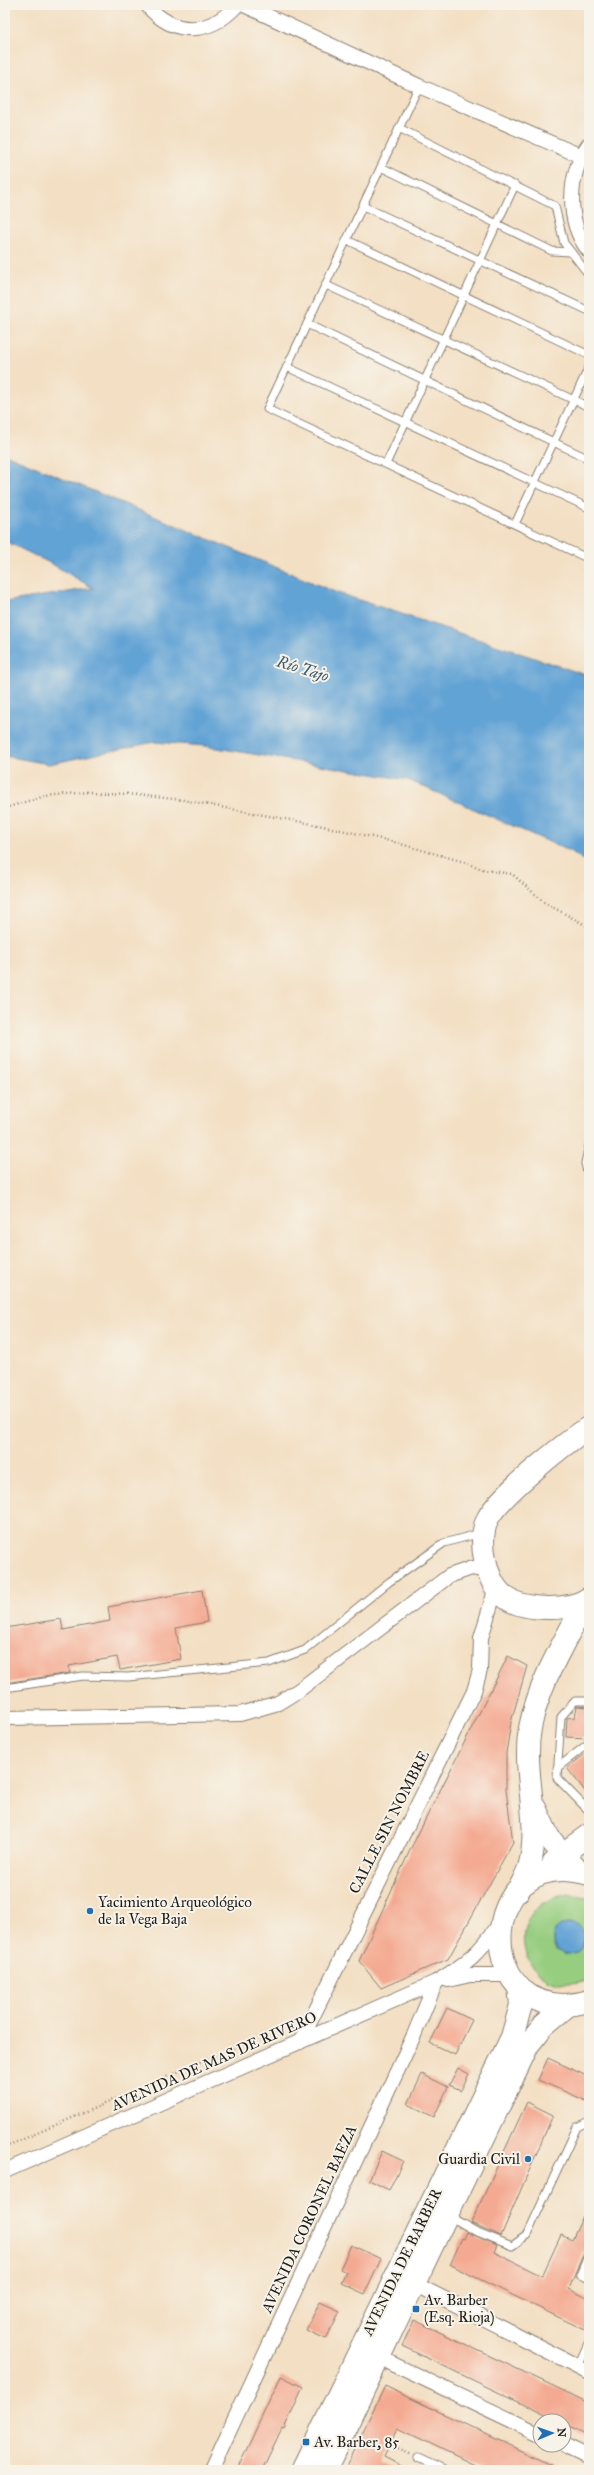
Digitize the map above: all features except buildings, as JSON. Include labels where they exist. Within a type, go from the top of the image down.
[{"type":"main road","points":[[588,1599],[573,1606],[546,1608],[520,1604],[505,1598],[492,1579],[485,1556],[483,1532],[488,1519],[504,1497],[589,1427]]},
{"type":"main road","points":[[519,1890],[530,1864],[532,1829],[528,1754],[530,1728],[538,1699],[555,1658],[588,1599]]},
{"type":"main road","points":[[546,1608],[556,1632],[555,1658]]},
{"type":"main road","points":[[531,1798],[539,1820],[549,1838],[583,1873]]},
{"type":"main road","points":[[582,2008],[541,2001],[514,1981],[502,1958],[500,1946],[501,1922],[507,1904],[519,1890],[544,1874],[563,1854],[589,1835]]},
{"type":"main road","points":[[544,1874],[560,1870],[583,1873]]},
{"type":"main road","name":"AVENIDA DE BARBER","points":[[325,2470],[413,2283],[438,2209],[512,2037],[521,2005],[514,1981]]},
{"type":"main road","name":"AVENIDA DE BARBER","points":[[302,2470],[438,2209],[534,2038],[550,2019],[582,2008]]},
{"type":"street","points":[[147,5],[156,16],[172,25],[191,29],[210,26],[226,17],[237,5]]},
{"type":"street","points":[[244,5],[419,86],[581,156]]},
{"type":"street","points":[[589,144],[581,156],[572,185],[573,215],[584,244],[589,250]]},
{"type":"street","points":[[5,1718],[240,1714],[278,1703],[299,1690],[410,1603],[449,1576],[472,1568],[492,1579]]},
{"type":"street","name":"CALLE SIN NOMBRE","points":[[300,2042],[311,2017],[474,1691],[480,1670],[481,1638],[492,1579]]},
{"type":"street","name":"AVENIDA DE MAS DE RIVERO","points":[[5,2171],[436,1982],[465,1965],[486,1944],[501,1922]]},
{"type":"street","name":"AVENIDA DE MAS DE RIVERO","points":[[436,1982],[470,1975],[514,1981]]},
{"type":"street","name":"AVENIDA CORONEL BAEZA","points":[[211,2470],[414,2035],[436,1982]]},
{"type":"street","points":[[413,2283],[583,2369]]},
{"type":"street","points":[[378,2357],[532,2430]]},
{"type":"street","points":[[572,2449],[589,2457]]},
{"type":"lane","points":[[419,86],[267,409],[589,559]]},
{"type":"lane","points":[[400,128],[555,206],[564,243],[589,275]]},
{"type":"lane","points":[[381,167],[552,251],[571,252]]},
{"type":"lane","points":[[386,464],[515,185]]},
{"type":"lane","points":[[363,206],[589,311]]},
{"type":"lane","points":[[347,240],[589,355]]},
{"type":"lane","points":[[326,285],[589,407]]},
{"type":"lane","points":[[307,324],[589,460]]},
{"type":"lane","points":[[287,367],[589,508]]},
{"type":"lane","points":[[515,524],[589,367]]},
{"type":"lane","points":[[589,1145],[584,1163],[589,1181]]},
{"type":"lane","points":[[5,1688],[83,1676],[128,1677],[269,1663],[295,1655],[305,1650],[389,1582],[444,1543],[463,1536],[483,1532]]},
{"type":"lane","points":[[589,1702],[575,1701],[562,1717],[557,1778],[589,1811]]},
{"type":"lane","points":[[558,1768],[589,1743]]},
{"type":"lane","points":[[438,2209],[475,2231],[512,2246],[527,2235],[577,2127],[589,2121]]},
{"type":"lane","points":[[589,2254],[580,2275],[589,2279]]},
{"type":"lane","points":[[583,2369],[589,2341]]},
{"type":"lane","points":[[418,2458],[444,2470]]},
{"type":"path","points":[[5,808],[45,796],[89,792],[127,794],[183,800],[323,826],[397,843],[461,861],[485,870],[512,874],[545,903],[589,928]]},
{"type":"path","points":[[5,2147],[290,2024],[294,2018]]},
{"type":"green space","points":[[570,1894],[589,1899],[589,1980],[565,1984],[546,1979],[532,1966],[525,1950],[524,1932],[531,1915],[546,1902]],"holes":[[[568,1923],[578,1926],[582,1930],[576,1953],[566,1955],[556,1950],[553,1941],[556,1929],[559,1926]]]},
{"type":"water","name":"Río Tajo","points":[[5,454],[335,592],[589,676],[589,864],[572,852],[408,780],[205,746],[154,742],[49,764],[5,756],[5,602],[93,588],[52,564],[5,541]]},
{"type":"water","points":[[566,1923],[572,1923],[582,1930],[585,1939],[584,1945],[578,1952],[572,1955],[566,1955],[556,1948],[553,1942],[553,1936],[560,1926]]},
{"type":"place","name":"Yacimiento Arqueológico de la Vega Baja","points":[[90,1911]]},
{"type":"place","name":"Guardia Civil","points":[[528,2159]]},
{"type":"place","name":"Av. Barber (Esq. Rioja)","points":[[416,2309]]},
{"type":"place","name":"Av. Barber, 85","points":[[306,2442]]}]
